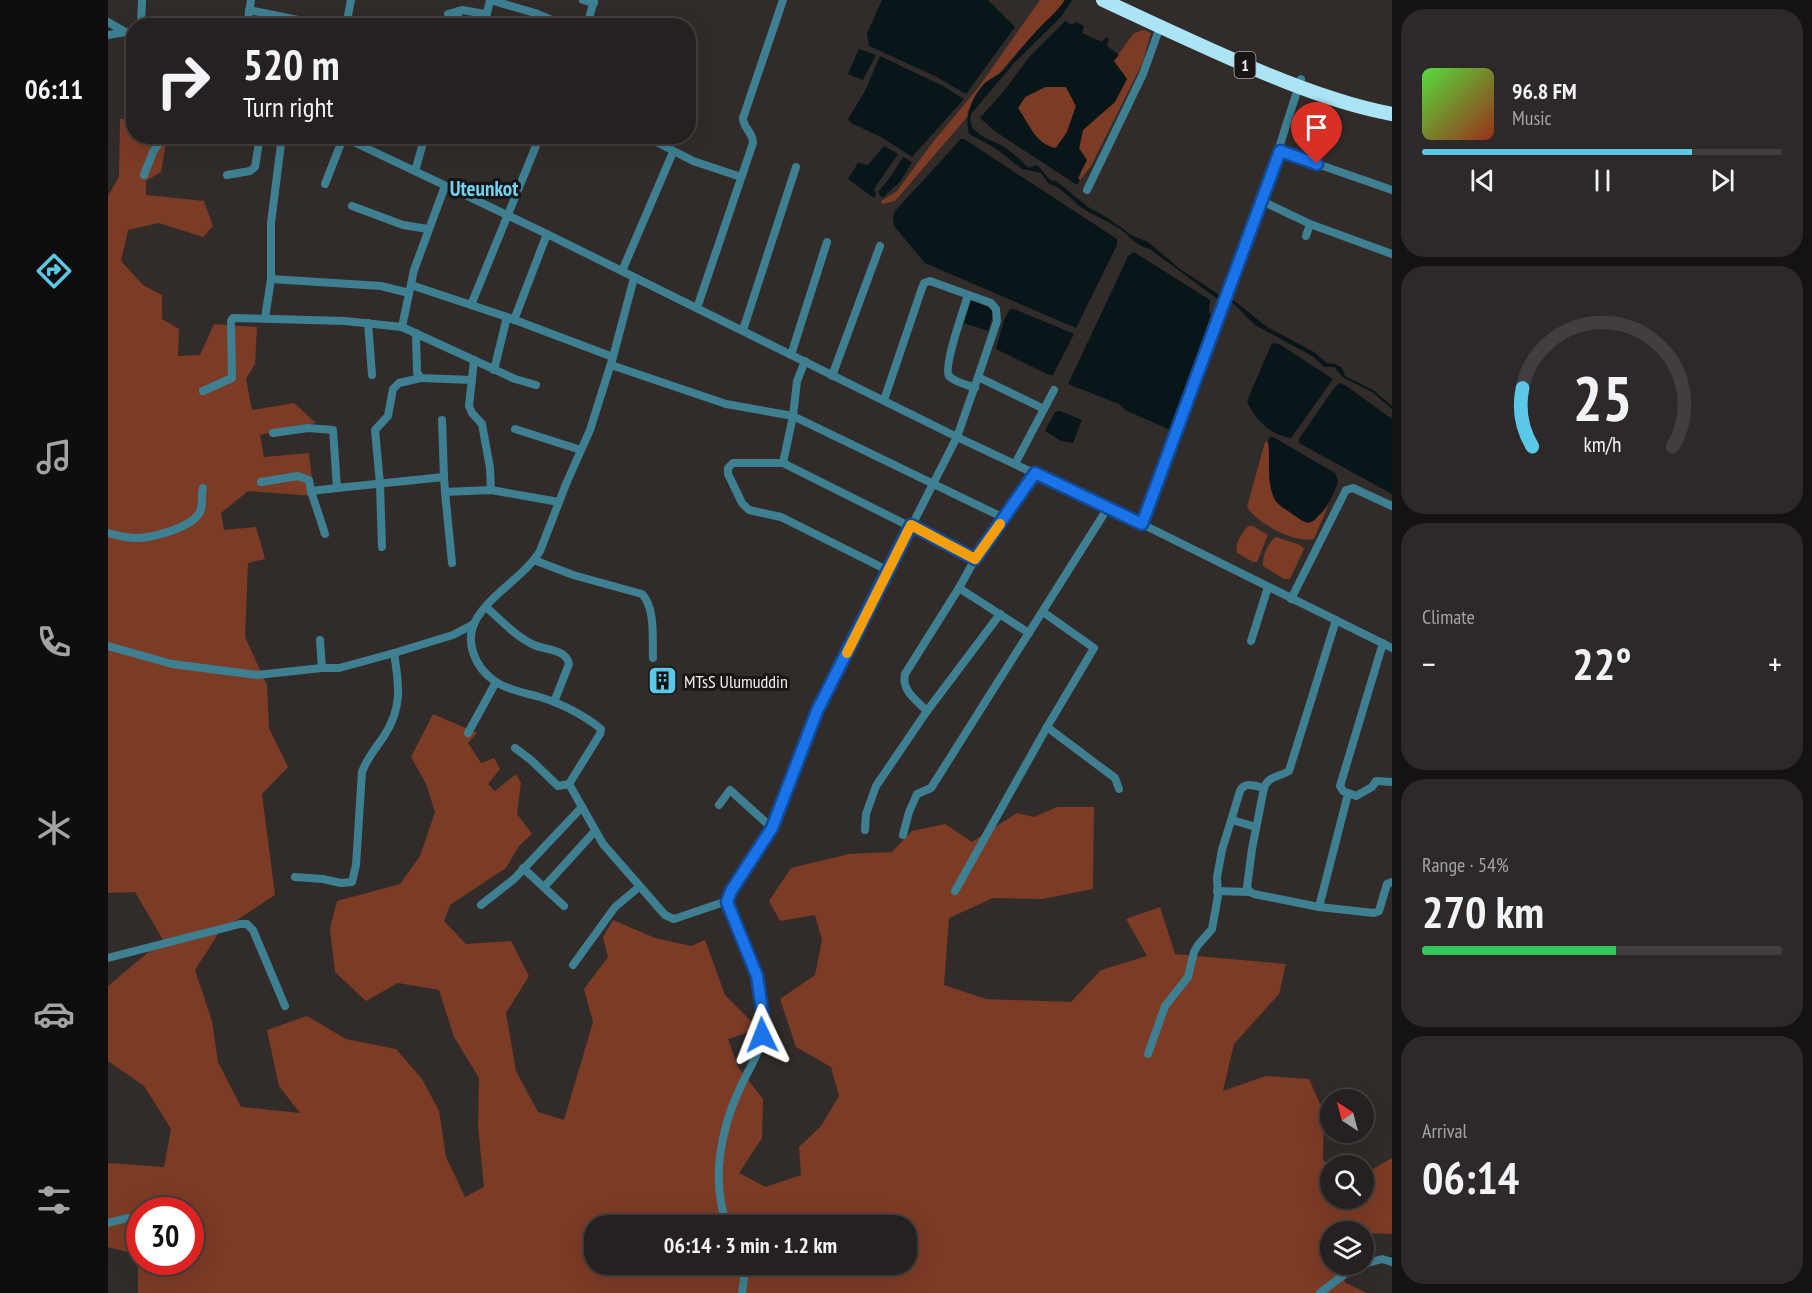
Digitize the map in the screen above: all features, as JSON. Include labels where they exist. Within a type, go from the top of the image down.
[{"type":"highway","name":"1","points":[[1103,0],[1199,46],[1300,83],[1392,105]]},
{"type":"highway","name":"1","points":[[1125,0],[1344,104],[1392,114]]},
{"type":"street","points":[[141,18],[142,0]]},
{"type":"street","points":[[248,18],[251,0]]},
{"type":"street","points":[[348,18],[351,0]]},
{"type":"street","points":[[485,18],[490,0],[547,18]]},
{"type":"street","points":[[583,0],[594,1],[589,18]]},
{"type":"street","points":[[697,308],[753,138],[743,118],[783,0]]},
{"type":"street","points":[[249,10],[288,18]]},
{"type":"street","points":[[448,14],[459,11],[485,14]]},
{"type":"street","points":[[457,18],[459,11]]},
{"type":"street","points":[[534,18],[535,13]]},
{"type":"street","points":[[108,22],[126,32]]},
{"type":"street","points":[[1087,190],[1143,74],[1160,27]]},
{"type":"street","points":[[108,34],[126,32]]},
{"type":"street","points":[[1142,524],[1280,151],[1300,83]]},
{"type":"street","points":[[144,175],[158,144]]},
{"type":"street","points":[[227,175],[253,170],[257,161],[259,144]]},
{"type":"street","points":[[265,318],[271,279],[271,223],[281,144]]},
{"type":"street","points":[[325,184],[339,144]]},
{"type":"street","points":[[357,144],[547,234],[832,376],[1142,524],[1392,648]]},
{"type":"street","points":[[415,171],[422,144]]},
{"type":"street","points":[[471,305],[537,144]]},
{"type":"street","points":[[660,144],[699,163],[741,177]]},
{"type":"street","points":[[1280,151],[1392,190]]},
{"type":"street","points":[[622,271],[674,152]]},
{"type":"street","points":[[743,330],[796,167]]},
{"type":"street","points":[[402,327],[410,289],[428,229],[445,186]]},
{"type":"street","points":[[1262,201],[1310,224],[1392,254]]},
{"type":"street","points":[[352,206],[404,225],[428,229]]},
{"type":"street","points":[[1306,236],[1310,224]]},
{"type":"street","points":[[494,370],[510,318],[547,234]]},
{"type":"street","points":[[791,355],[827,242]]},
{"type":"street","points":[[832,376],[880,246]]},
{"type":"street","points":[[515,748],[558,786],[569,784],[600,734],[601,729],[554,702],[496,682],[473,653],[470,641],[474,624],[486,607],[534,560],[590,430],[612,361],[634,278]]},
{"type":"street","points":[[271,279],[410,289],[471,305],[510,318],[612,361],[726,404],[793,416],[1004,518]]},
{"type":"street","points":[[725,1215],[719,1190],[718,1168],[721,1145],[740,1088],[754,1059],[762,1035],[763,1016],[757,976],[727,902],[731,891],[772,828],[817,711],[887,570],[957,437],[998,316],[991,303],[930,281],[924,282],[884,400]]},
{"type":"street","points":[[968,295],[948,371],[952,379],[975,388]]},
{"type":"street","points":[[203,391],[232,378],[231,320],[265,318],[402,327],[494,370],[537,385]]},
{"type":"street","points":[[368,323],[372,375]]},
{"type":"street","points":[[416,333],[417,372],[421,378]]},
{"type":"street","points":[[474,360],[469,406],[482,424],[490,468],[491,490]]},
{"type":"street","points":[[783,463],[793,416],[797,381],[805,361]]},
{"type":"street","points":[[978,377],[1044,409]]},
{"type":"street","points":[[382,547],[375,430],[388,416],[393,389],[399,383],[421,378],[472,380]]},
{"type":"street","points":[[1015,464],[1054,390]]},
{"type":"street","points":[[442,420],[445,492],[452,563]]},
{"type":"street","points":[[273,433],[308,428],[333,430],[337,488]]},
{"type":"street","points":[[515,429],[581,450]]},
{"type":"street","points":[[887,570],[781,516],[753,512],[744,506],[728,474],[728,468],[733,464],[783,463],[975,559]]},
{"type":"street","points":[[927,711],[906,688],[903,682],[905,674],[975,559],[1035,473]]},
{"type":"street","points":[[261,483],[298,476],[306,477],[325,534]]},
{"type":"street","points":[[311,490],[444,477]]},
{"type":"street","points":[[108,533],[136,538],[161,534],[191,522],[199,514],[203,505],[201,493],[203,488]]},
{"type":"street","points":[[1291,599],[1346,490],[1353,488],[1392,506]]},
{"type":"street","points":[[445,492],[491,490],[559,502]]},
{"type":"street","points":[[903,835],[917,794],[931,788],[1107,508]]},
{"type":"street","points":[[534,560],[573,575],[642,594],[646,598],[650,612],[653,658]]},
{"type":"street","points":[[1251,641],[1268,587]]},
{"type":"street","points":[[959,588],[1029,633]]},
{"type":"street","points":[[486,607],[528,642],[567,657],[569,664],[554,702]]},
{"type":"street","points":[[955,891],[1094,648],[1042,612]]},
{"type":"street","points":[[865,830],[866,814],[876,786],[927,711],[999,614]]},
{"type":"street","points":[[1250,892],[1247,886],[1264,788],[1271,777],[1289,771],[1336,620]]},
{"type":"street","points":[[108,646],[172,664],[257,675],[339,668],[453,635],[474,624]]},
{"type":"street","points":[[320,640],[322,668]]},
{"type":"street","points":[[1383,644],[1340,786],[1348,794],[1359,795],[1379,780],[1392,782]]},
{"type":"street","points":[[295,877],[341,883],[352,882],[355,877],[362,772],[367,758],[393,719],[399,696],[394,653]]},
{"type":"street","points":[[468,733],[496,682]]},
{"type":"street","points":[[1047,727],[1115,778],[1119,789]]},
{"type":"street","points":[[569,784],[595,831],[614,858],[670,918],[727,902]]},
{"type":"street","points":[[1148,1054],[1165,1006],[1188,977],[1194,952],[1212,930],[1216,913],[1216,877],[1242,788],[1248,785],[1264,788]]},
{"type":"street","points":[[719,805],[730,790],[772,828]]},
{"type":"street","points":[[1319,907],[1348,794]]},
{"type":"street","points":[[481,904],[504,888],[582,807]]},
{"type":"street","points":[[1232,820],[1256,827]]},
{"type":"street","points":[[544,887],[595,831]]},
{"type":"street","points":[[523,868],[564,906]]},
{"type":"street","points":[[1217,891],[1250,892],[1319,907],[1377,913],[1384,888],[1392,882]]},
{"type":"street","points":[[573,965],[615,907],[639,887]]},
{"type":"street","points":[[108,958],[247,924],[253,930],[285,1006]]},
{"type":"street","points":[[108,1223],[126,1218]]},
{"type":"street","points":[[1374,1261],[1382,1259],[1392,1262]]},
{"type":"street","points":[[742,1293],[743,1275]]},
{"type":"street","points":[[1320,1293],[1344,1275]]},
{"type":"shaded area","points":[[882,0],[988,0],[1015,27],[966,94],[935,76],[869,46],[867,33]]},
{"type":"shaded area","points":[[1040,0],[1065,0],[1003,69],[968,111],[967,117],[895,201],[882,204],[881,201],[897,191],[933,142],[978,88]]},
{"type":"shaded area","points":[[1065,0],[1072,0],[1061,17],[1014,63],[971,114],[972,127],[981,136],[1006,148],[1028,168],[1038,166],[1050,180],[1056,181],[1088,207],[1131,235],[1148,242],[1180,269],[1218,294],[1232,299],[1267,327],[1314,352],[1327,363],[1342,368],[1345,376],[1373,390],[1392,406],[1392,409],[1372,392],[1344,378],[1334,367],[1324,367],[1314,357],[1255,325],[1229,299],[1218,299],[1150,249],[1141,246],[1120,229],[1082,208],[1062,191],[1049,184],[1041,173],[1022,169],[995,148],[969,134],[968,113],[980,88],[1004,70]]},
{"type":"shaded area","points":[[1065,21],[1072,25],[1076,22],[1084,26],[1082,33],[1102,42],[1106,37],[1109,39],[1107,46],[1119,55],[1114,61],[1127,79],[1115,102],[1083,130],[1079,148],[1087,160],[1077,185],[996,132],[980,118],[1031,55]],"holes":[[[1045,87],[1066,87],[1076,106],[1067,132],[1056,148],[1043,143],[1038,138],[1018,108],[1025,97]]]},
{"type":"shaded area","points":[[1144,30],[1151,33],[1143,62],[1091,166],[1080,180],[1078,178],[1081,173],[1079,149],[1083,130],[1096,117],[1114,60],[1134,33]]},
{"type":"shaded area","points":[[859,49],[876,55],[863,80],[848,74]]},
{"type":"shaded area","points":[[880,56],[943,86],[964,99],[912,157],[883,138],[851,123],[848,119],[865,91]]},
{"type":"shaded area","points":[[1045,87],[1066,87],[1076,106],[1067,132],[1056,148],[1043,143],[1038,138],[1018,108],[1025,97]]},
{"type":"shaded area","points":[[120,119],[126,119],[126,144],[166,144],[161,172],[146,181],[146,195],[204,201],[213,226],[203,237],[159,223],[128,230],[121,261],[143,285],[162,295],[162,319],[179,329],[178,356],[200,355],[214,324],[257,327],[255,364],[246,379],[252,410],[294,403],[316,423],[260,435],[264,457],[309,453],[314,496],[248,491],[221,513],[224,530],[256,527],[265,559],[248,563],[245,637],[267,685],[269,728],[288,767],[262,794],[275,895],[220,931],[195,970],[212,1021],[218,1062],[241,1107],[300,1113],[279,1086],[267,1030],[307,1016],[346,1039],[396,1049],[422,1079],[439,1111],[446,1157],[465,1197],[484,1187],[478,1126],[479,1078],[454,1037],[439,990],[398,983],[366,1001],[335,972],[330,929],[337,901],[400,884],[420,856],[435,812],[426,784],[411,757],[433,714],[477,733],[468,743],[481,763],[494,758],[500,769],[488,784],[495,791],[516,774],[521,783],[517,814],[532,834],[519,846],[506,868],[450,905],[444,921],[466,944],[511,941],[529,976],[506,1013],[516,1071],[538,1112],[564,1120],[593,1022],[584,989],[608,957],[603,937],[613,920],[655,938],[691,946],[705,940],[725,995],[759,1029],[728,1039],[738,1067],[763,1099],[762,1138],[739,1173],[766,1187],[801,1175],[799,1147],[821,1126],[839,1096],[831,1067],[796,1047],[780,999],[815,975],[822,940],[815,915],[780,921],[769,901],[791,868],[849,854],[892,852],[912,831],[945,824],[972,842],[1017,813],[1034,817],[1057,807],[1094,807],[1093,889],[1042,899],[993,898],[949,918],[944,985],[986,999],[1071,1002],[1101,970],[1147,956],[1126,919],[1160,907],[1175,954],[1286,964],[1279,994],[1234,1044],[1223,1091],[1266,1076],[1309,1079],[1320,1104],[1320,1143],[1323,1143],[1323,1155],[1320,1155],[1320,1209],[1374,1209],[1374,1168],[1392,1158],[1392,1234],[1374,1233],[1374,1221],[1320,1221],[1320,1275],[1342,1275],[1346,1283],[1367,1293],[138,1293],[138,1275],[204,1275],[204,1197],[126,1197],[126,1252],[108,1247],[108,1163],[164,1167],[171,1129],[144,1086],[108,1061],[108,986],[163,940],[135,892],[108,893],[108,196],[119,177]]},
{"type":"shaded area","points":[[961,139],[1117,239],[1117,245],[1076,328],[925,263],[894,226],[895,211]]},
{"type":"shaded area","points":[[884,146],[898,154],[874,189],[876,195],[874,198],[848,179],[858,163],[868,165]]},
{"type":"shaded area","points":[[903,157],[912,162],[900,182],[882,198],[878,192]]},
{"type":"shaded area","points":[[1134,252],[1210,300],[1211,315],[1170,430],[1125,410],[1119,404],[1068,384],[1128,256]]},
{"type":"shaded area","points":[[971,300],[992,311],[988,331],[964,323]]},
{"type":"shaded area","points":[[1010,309],[1074,334],[1053,375],[996,349],[1004,320]]},
{"type":"shaded area","points":[[1272,343],[1279,344],[1333,379],[1291,438],[1277,434],[1264,426],[1247,401]]},
{"type":"shaded area","points":[[1339,383],[1392,419],[1392,494],[1299,443],[1299,439]]},
{"type":"shaded area","points":[[1060,411],[1082,420],[1073,443],[1061,441],[1045,431],[1055,412]]},
{"type":"shaded area","points":[[1273,437],[1335,473],[1338,481],[1334,493],[1312,522],[1306,522],[1281,507],[1274,498],[1270,484],[1268,442],[1269,438]]},
{"type":"shaded area","points":[[1265,442],[1269,445],[1269,481],[1320,515],[1328,506],[1314,539],[1306,540],[1277,531],[1259,519],[1247,507]]},
{"type":"shaded area","points":[[1248,526],[1253,526],[1268,535],[1257,562],[1237,553],[1236,550],[1241,535]]},
{"type":"shaded area","points":[[1276,537],[1300,545],[1304,549],[1290,579],[1284,579],[1263,566],[1266,550]]},
{"type":"slow traffic","points":[[847,653],[911,525],[975,559],[1000,524]]},
{"type":"place","name":"MTsS Ulumuddin","points":[[663,681]]},
{"type":"district","name":"Uteunkot","points":[[484,188]]},
{"type":"route","points":[[762,1035],[763,1016],[757,976],[727,902],[731,891],[746,872],[772,828],[817,711],[911,525],[975,559],[1035,473],[1142,524],[1280,151],[1317,164]]}]
